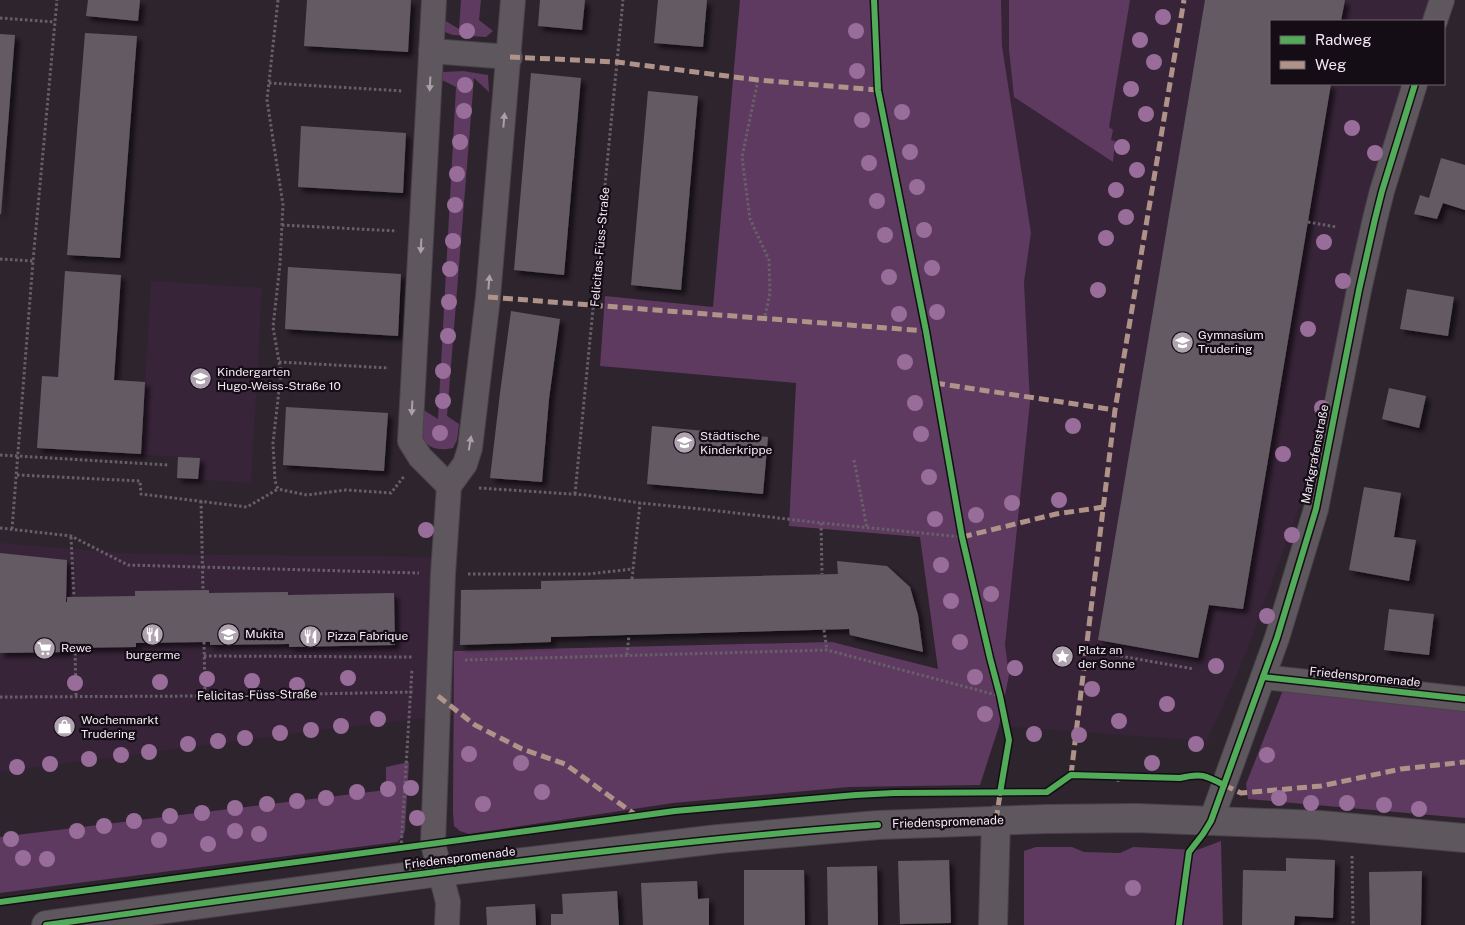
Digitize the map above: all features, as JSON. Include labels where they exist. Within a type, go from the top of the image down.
[{"type":"street","points":[[434,0],[410,441],[420,457],[449,486]]},
{"type":"street","points":[[447,925],[448,902],[433,844],[439,660],[449,486],[465,464],[470,448],[488,297],[514,0]]},
{"type":"street","points":[[1435,20],[1442,0]]},
{"type":"street","points":[[431,51],[510,57]]},
{"type":"street","name":"Markgrafenstraße","points":[[1211,821],[1277,638],[1316,509],[1359,290],[1375,220],[1415,85]]},
{"type":"street","name":"Friedenspromenade","points":[[1263,677],[1465,699]]},
{"type":"street","name":"Friedenspromenade","points":[[46,925],[440,872],[780,832],[878,825],[996,820],[1119,818],[1352,828],[1465,838]]},
{"type":"street","points":[[993,925],[996,820]]},
{"type":"path","points":[[12,529],[33,261],[57,0]]},
{"type":"path","points":[[278,0],[267,100],[283,205],[280,264],[273,327],[281,373],[273,443],[275,481],[278,489]]},
{"type":"path","points":[[0,18],[55,22]]},
{"type":"path","points":[[758,80],[742,157],[750,220],[769,260],[770,293],[764,320]]},
{"type":"path","points":[[269,83],[429,93]]},
{"type":"path","points":[[1308,222],[1336,227]]},
{"type":"path","points":[[282,225],[422,233]]},
{"type":"path","points":[[0,259],[33,261]]},
{"type":"path","points":[[279,362],[414,369]]},
{"type":"path","points":[[0,455],[168,465]]},
{"type":"path","points":[[17,475],[140,481],[141,494],[247,507],[278,489],[307,495],[346,490],[391,492],[420,457]]},
{"type":"path","points":[[854,460],[867,528]]},
{"type":"path","points":[[449,486],[575,494],[640,503],[962,537]]},
{"type":"path","points":[[201,501],[203,590]]},
{"type":"path","points":[[632,579],[640,503]]},
{"type":"path","points":[[821,523],[822,574]]},
{"type":"path","points":[[0,528],[71,536],[128,565],[443,574],[588,574],[633,569]]},
{"type":"path","points":[[71,536],[74,597]]},
{"type":"path","points":[[417,583],[418,573]]},
{"type":"path","points":[[824,630],[827,650]]},
{"type":"path","points":[[627,655],[629,635]]},
{"type":"path","points":[[204,642],[204,696]]},
{"type":"path","points":[[75,648],[76,696]]},
{"type":"path","points":[[401,848],[413,648]]},
{"type":"path","points":[[439,660],[827,650],[1000,696]]},
{"type":"path","points":[[1086,650],[1194,669]]},
{"type":"path","points":[[204,656],[412,658]]},
{"type":"path","points":[[1118,776],[1118,782]]},
{"type":"path","points":[[1352,828],[1353,925]]},
{"type":"shaded area","points":[[461,0],[481,0],[479,20],[493,31],[486,37],[453,35],[445,32],[444,20],[459,29]]},
{"type":"shaded area","points":[[740,0],[1001,0],[1002,46],[1031,233],[1024,282],[1030,402],[1005,645],[1009,675],[999,726],[980,785],[849,787],[673,803],[469,834],[460,831],[454,826],[454,651],[832,642],[938,669],[920,537],[789,526],[796,383],[600,366],[605,296],[713,307]]},
{"type":"shaded area","name":"Gymnasium Trudering","points":[[1001,0],[1429,0],[1423,20],[1270,20],[1270,85],[1403,85],[1369,191],[1301,502],[1244,658],[1207,741],[999,726],[1009,675],[1005,645],[1030,402],[1024,282],[1031,233],[1002,46]]},
{"type":"shaded area","points":[[1009,0],[1130,0],[1109,127],[1113,130],[1111,140],[1115,141],[1113,162],[1014,97],[1009,49]]},
{"type":"shaded area","points":[[463,71],[488,75],[489,92],[474,78],[447,416],[459,424],[457,440],[453,448],[439,449],[431,447],[420,437],[422,409],[438,419],[456,87],[440,79],[443,72]]},
{"type":"shaded area","name":"Kindergarten Hugo-Weiss-Straße 10","points":[[151,281],[262,288],[251,483],[177,478],[178,457],[37,448],[42,376],[145,382]]},
{"type":"shaded area","points":[[0,543],[135,554],[455,557],[453,715],[335,728],[0,772]]},
{"type":"shaded area","points":[[1283,690],[1465,711],[1465,818],[1248,799],[1246,784]]},
{"type":"shaded area","points":[[409,762],[405,830],[403,836],[397,842],[0,893],[0,837],[386,790],[386,767]]},
{"type":"shaded area","points":[[1221,841],[1223,925],[1024,925],[1024,851],[1036,847],[1072,847],[1084,852],[1120,853],[1133,847],[1197,850]]},
{"type":"building","points":[[88,0],[140,0],[138,21],[86,16]]},
{"type":"building","points":[[307,0],[411,0],[408,52],[304,46]]},
{"type":"building","points":[[540,0],[585,0],[582,30],[538,26]]},
{"type":"building","points":[[658,0],[707,0],[703,47],[654,43]]},
{"type":"building","points":[[1205,0],[1345,0],[1341,20],[1270,20],[1270,85],[1331,85],[1243,609],[1209,605],[1198,658],[1098,640]]},
{"type":"building","points":[[85,33],[137,36],[120,258],[67,255]]},
{"type":"building","points":[[0,34],[15,35],[1,214],[0,214]]},
{"type":"building","points":[[531,73],[581,78],[564,275],[514,270]]},
{"type":"building","points":[[648,91],[698,96],[681,290],[631,285]]},
{"type":"building","points":[[301,126],[406,133],[403,193],[298,187]]},
{"type":"building","points":[[1441,158],[1465,165],[1465,210],[1443,203],[1437,219],[1414,214],[1420,195],[1429,198]]},
{"type":"building","points":[[288,267],[401,274],[398,336],[285,329]]},
{"type":"building","points":[[65,271],[121,275],[114,380],[145,382],[141,454],[37,448],[42,376],[58,377]]},
{"type":"building","points":[[1407,289],[1454,297],[1448,336],[1400,329]]},
{"type":"building","points":[[511,311],[560,319],[549,399],[542,482],[490,478]]},
{"type":"building","points":[[1389,388],[1426,396],[1419,428],[1382,419]]},
{"type":"building","points":[[286,407],[388,413],[384,471],[283,465]]},
{"type":"building","points":[[652,426],[768,437],[763,494],[647,484]]},
{"type":"building","points":[[178,457],[200,458],[198,479],[177,478]]},
{"type":"building","points":[[1364,487],[1401,493],[1394,537],[1416,540],[1409,581],[1349,570]]},
{"type":"building","points":[[0,553],[67,560],[66,602],[67,597],[135,596],[135,591],[209,590],[209,593],[288,592],[288,595],[394,593],[395,645],[289,647],[289,644],[210,645],[210,642],[136,643],[136,647],[68,648],[68,652],[0,653]]},
{"type":"building","points":[[837,561],[887,566],[910,587],[918,615],[923,652],[850,635],[849,629],[551,637],[551,642],[460,645],[461,590],[541,589],[541,581],[838,574]]},
{"type":"building","points":[[1389,609],[1434,614],[1429,655],[1384,650]]},
{"type":"building","points":[[1286,858],[1335,860],[1333,918],[1295,916],[1294,925],[1242,925],[1243,870],[1286,871]]},
{"type":"building","points":[[949,860],[951,923],[900,924],[898,861]]},
{"type":"building","points":[[877,866],[878,925],[828,925],[827,867]]},
{"type":"building","points":[[744,870],[804,870],[805,925],[744,925]]},
{"type":"building","points":[[1422,871],[1421,925],[1370,925],[1369,872]]},
{"type":"building","points":[[697,881],[698,899],[709,898],[709,925],[643,925],[641,883]]},
{"type":"building","points":[[617,891],[619,925],[551,925],[551,914],[563,914],[562,894]]},
{"type":"building","points":[[535,904],[536,925],[487,925],[486,907]]},
{"type":"marked path","points":[[1071,775],[1115,410],[1184,0]]},
{"type":"marked path","points":[[510,57],[617,62],[758,80],[878,90]]},
{"type":"marked path","points":[[488,297],[926,331]]},
{"type":"marked path","points":[[935,383],[1115,410]]},
{"type":"marked path","points":[[962,537],[1056,514],[1104,507]]},
{"type":"marked path","points":[[438,696],[475,725],[522,749],[565,764],[637,816]]},
{"type":"marked path","points":[[1224,785],[1241,793],[1321,786],[1401,769],[1465,762]]},
{"type":"marked path","points":[[996,820],[1001,788]]},
{"type":"cycle path","points":[[874,0],[878,90],[926,331],[962,537],[1009,740],[1000,793]]},
{"type":"cycle path","points":[[1179,925],[1189,852],[1211,821],[1277,638],[1316,509],[1359,290],[1375,219],[1415,85]]},
{"type":"cycle path","points":[[1263,677],[1465,699]]},
{"type":"cycle path","points":[[0,902],[675,811],[894,793],[1047,792],[1071,775],[1180,778],[1198,775],[1224,785]]},
{"type":"cycle path","points":[[46,925],[358,882],[566,856],[670,844],[878,825]]},
{"type":"place","name":"Gymnasium Trudering","points":[[1182,342]]},
{"type":"place","name":"Kindergarten Hugo-Weiss-Straße 10","points":[[201,379]]},
{"type":"place","name":"Städtische Kinderkrippe","points":[[684,443]]},
{"type":"place","name":"burgerme","points":[[153,634]]},
{"type":"place","name":"Mukita","points":[[229,634]]},
{"type":"place","name":"Pizza Fabrique","points":[[311,636]]},
{"type":"place","name":"Rewe","points":[[45,648]]},
{"type":"place","name":"Platz an der Sonne","points":[[1062,657]]},
{"type":"place","name":"Wochenmarkt Trudering","points":[[65,727]]}]
